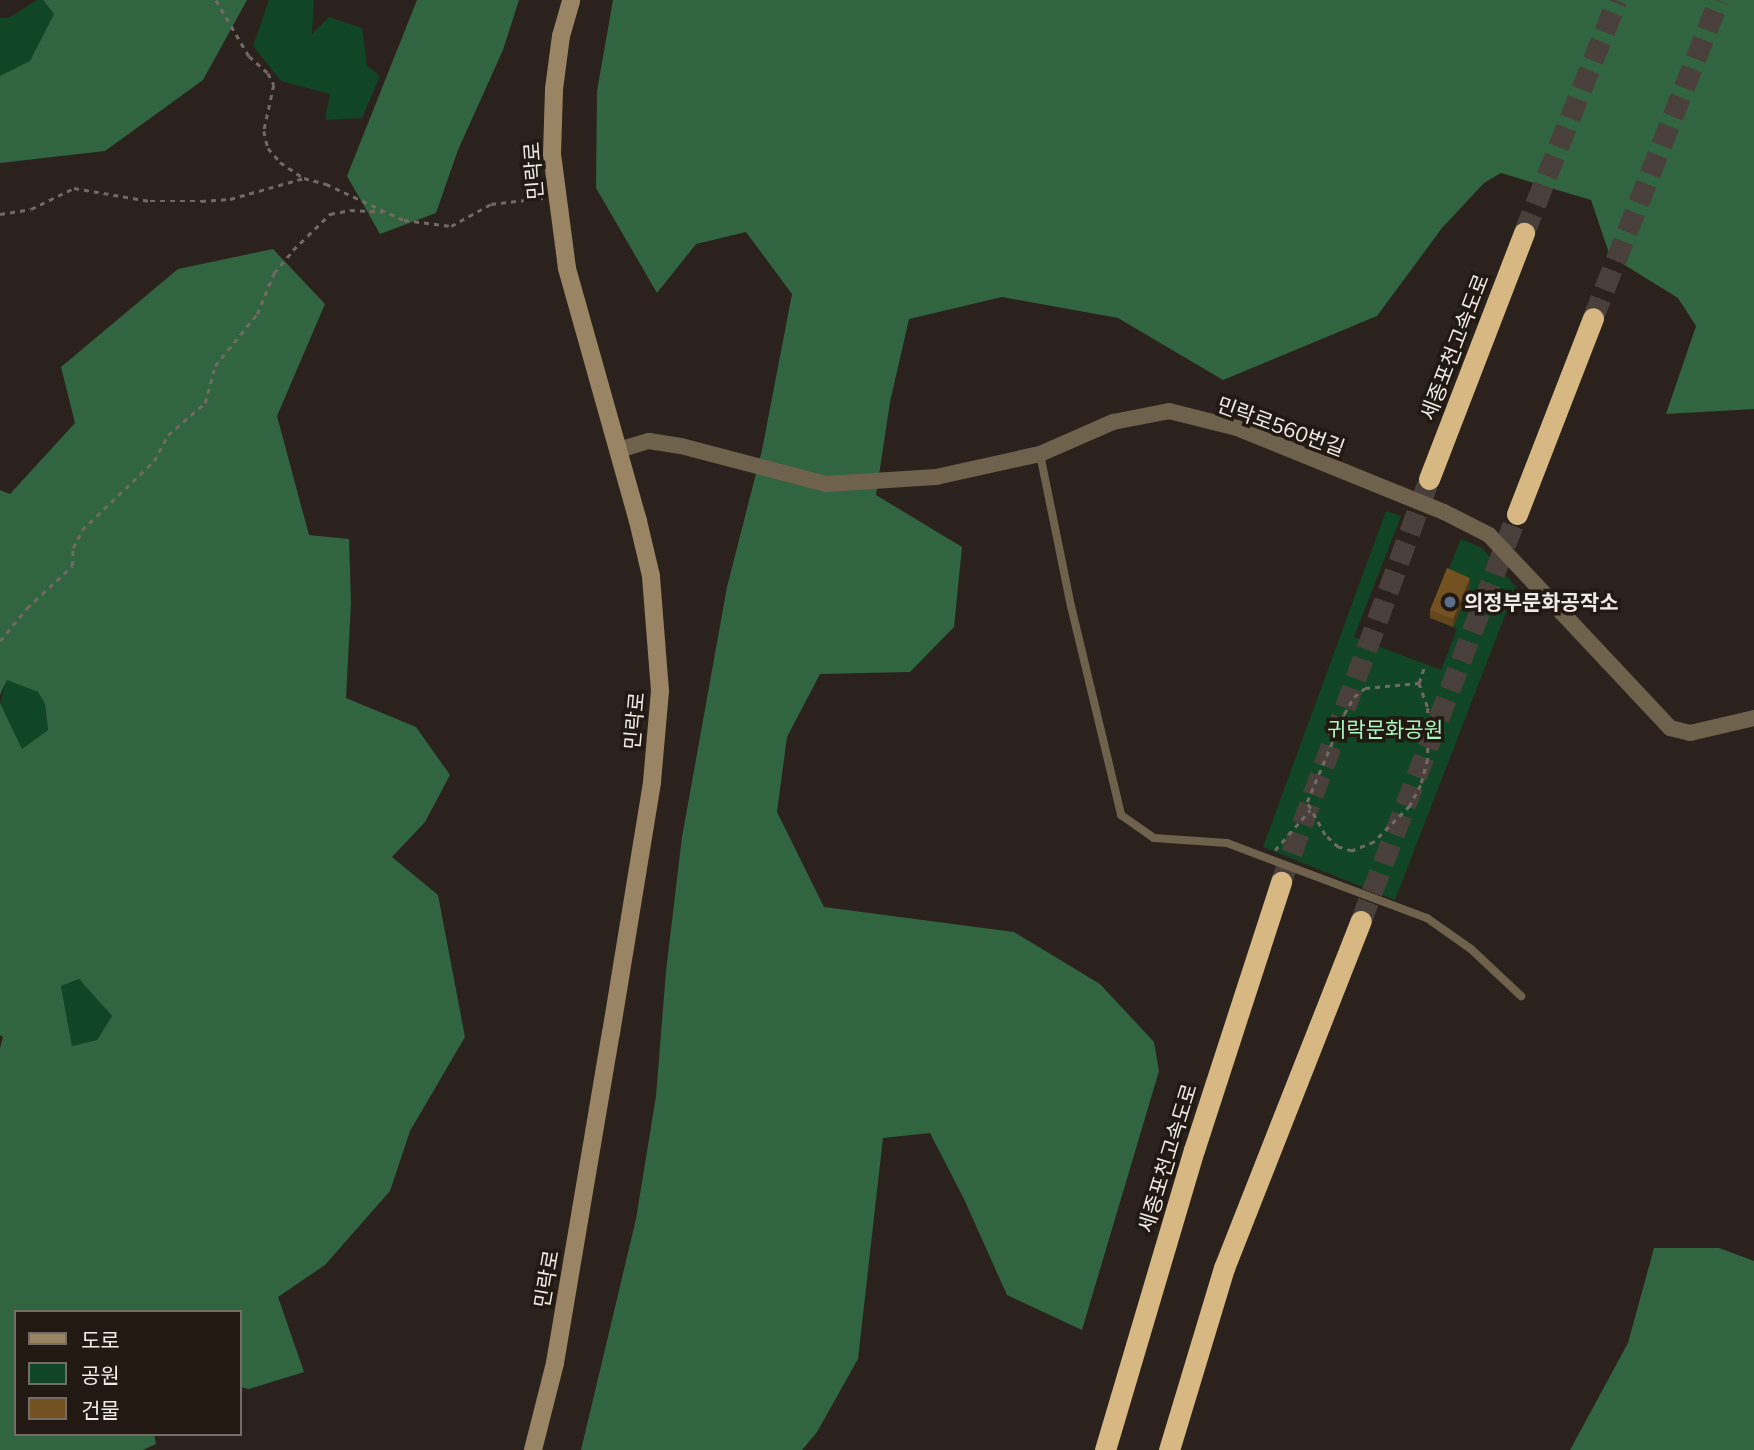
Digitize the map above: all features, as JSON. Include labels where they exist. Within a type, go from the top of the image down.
[{"type":"highway","name":"세종포천고속도로","points":[[1429,479],[1524,233]]},
{"type":"highway","points":[[1517,514],[1592,318]]},
{"type":"highway","name":"세종포천고속도로","points":[[1105,1450],[1194,1150],[1281,882]]},
{"type":"highway","points":[[1169,1450],[1224,1268],[1361,921]]},
{"type":"main road","name":"민락로","points":[[533,1450],[555,1363],[609,1047],[652,782],[660,691],[651,576],[619,450],[566,268],[552,154],[554,89],[561,36],[571,0]]},
{"type":"street","name":"민락로560번길","points":[[619,450],[649,441],[681,446],[826,484],[936,477],[1040,454],[1113,422],[1169,411],[1237,428],[1444,512],[1489,535],[1670,728],[1689,733],[1754,718]]},
{"type":"lane","points":[[1040,454],[1071,606],[1121,815],[1154,838],[1227,843],[1427,918],[1471,948],[1521,996]]},
{"type":"path","points":[[216,0],[249,56],[268,74],[274,85],[264,131],[268,148],[280,162],[304,178],[326,184],[404,220],[451,226],[491,204],[557,197]]},
{"type":"path","points":[[0,214],[31,209],[74,188],[150,201],[201,201],[230,199],[304,178]]},
{"type":"path","points":[[0,641],[27,608],[72,566],[73,548],[82,530],[154,461],[168,435],[205,403],[215,366],[257,314],[274,273],[293,250],[330,214],[350,210],[383,212]]},
{"type":"path","points":[[1419,683],[1365,688],[1354,697],[1344,714],[1307,802],[1325,835],[1338,847],[1352,851],[1374,842],[1410,806],[1421,785],[1428,759],[1428,708],[1419,683],[1425,665]]},
{"type":"path","points":[[1268,857],[1310,810]]},
{"type":"green space","points":[[37,0],[43,0],[54,14],[30,62],[0,76],[0,18],[10,17]]},
{"type":"green space","points":[[43,0],[247,0],[203,80],[105,151],[0,163],[0,76],[30,61],[54,14]]},
{"type":"green space","points":[[269,0],[314,0],[312,34],[329,17],[362,28],[367,66],[380,76],[362,118],[325,120],[330,94],[281,81],[253,46]]},
{"type":"green space","points":[[417,0],[519,0],[503,50],[458,150],[436,213],[380,234],[347,176]]},
{"type":"green space","points":[[613,0],[1754,0],[1754,409],[1666,414],[1696,326],[1678,298],[1610,256],[1591,200],[1501,173],[1484,183],[1442,228],[1377,316],[1223,380],[1118,318],[1002,297],[909,319],[890,402],[876,495],[962,547],[954,627],[910,672],[820,674],[787,737],[777,812],[824,907],[1014,932],[1100,984],[1154,1042],[1159,1071],[1082,1330],[1007,1295],[964,1199],[930,1133],[883,1138],[858,1359],[817,1432],[802,1450],[581,1450],[636,1219],[656,1096],[666,971],[682,837],[727,587],[762,450],[792,294],[746,232],[696,244],[657,293],[596,188],[597,91]]},
{"type":"green space","points":[[273,249],[325,304],[277,416],[309,535],[349,539],[351,603],[346,698],[416,727],[450,775],[425,822],[392,857],[438,895],[465,1037],[410,1131],[390,1191],[325,1265],[278,1297],[304,1372],[249,1389],[242,1387],[242,1310],[14,1310],[14,1436],[154,1436],[156,1444],[143,1450],[0,1450],[0,1048],[3,1037],[0,1035],[0,703],[22,749],[48,730],[45,704],[38,692],[7,680],[0,695],[0,490],[10,494],[75,423],[61,367],[178,269]],"holes":[[[79,979],[112,1016],[97,1040],[72,1046],[61,986]]]},
{"type":"green space","name":"귀락문화공원","points":[[1386,511],[1401,516],[1354,637],[1441,670],[1457,629],[1429,617],[1461,539],[1482,548],[1516,587],[1395,900],[1263,847]]},
{"type":"green space","points":[[7,679],[20,682],[38,692],[45,704],[48,731],[22,749],[0,703]]},
{"type":"green space","points":[[79,979],[112,1016],[97,1040],[72,1046],[61,986]]},
{"type":"green space","points":[[1654,1248],[1719,1248],[1754,1261],[1754,1450],[1570,1450],[1628,1343]]},
{"type":"building","name":"의정부문화공작소","points":[[1447,568],[1470,578],[1453,619],[1430,610]]},
{"type":"tunnel","points":[[1524,233],[1617,0]]},
{"type":"tunnel","points":[[1593,318],[1719,0]]},
{"type":"tunnel","points":[[1281,882],[1429,479]]},
{"type":"tunnel","points":[[1361,921],[1517,514]]},
{"type":"place","name":"의정부문화공작소","points":[[1450,602]]}]
